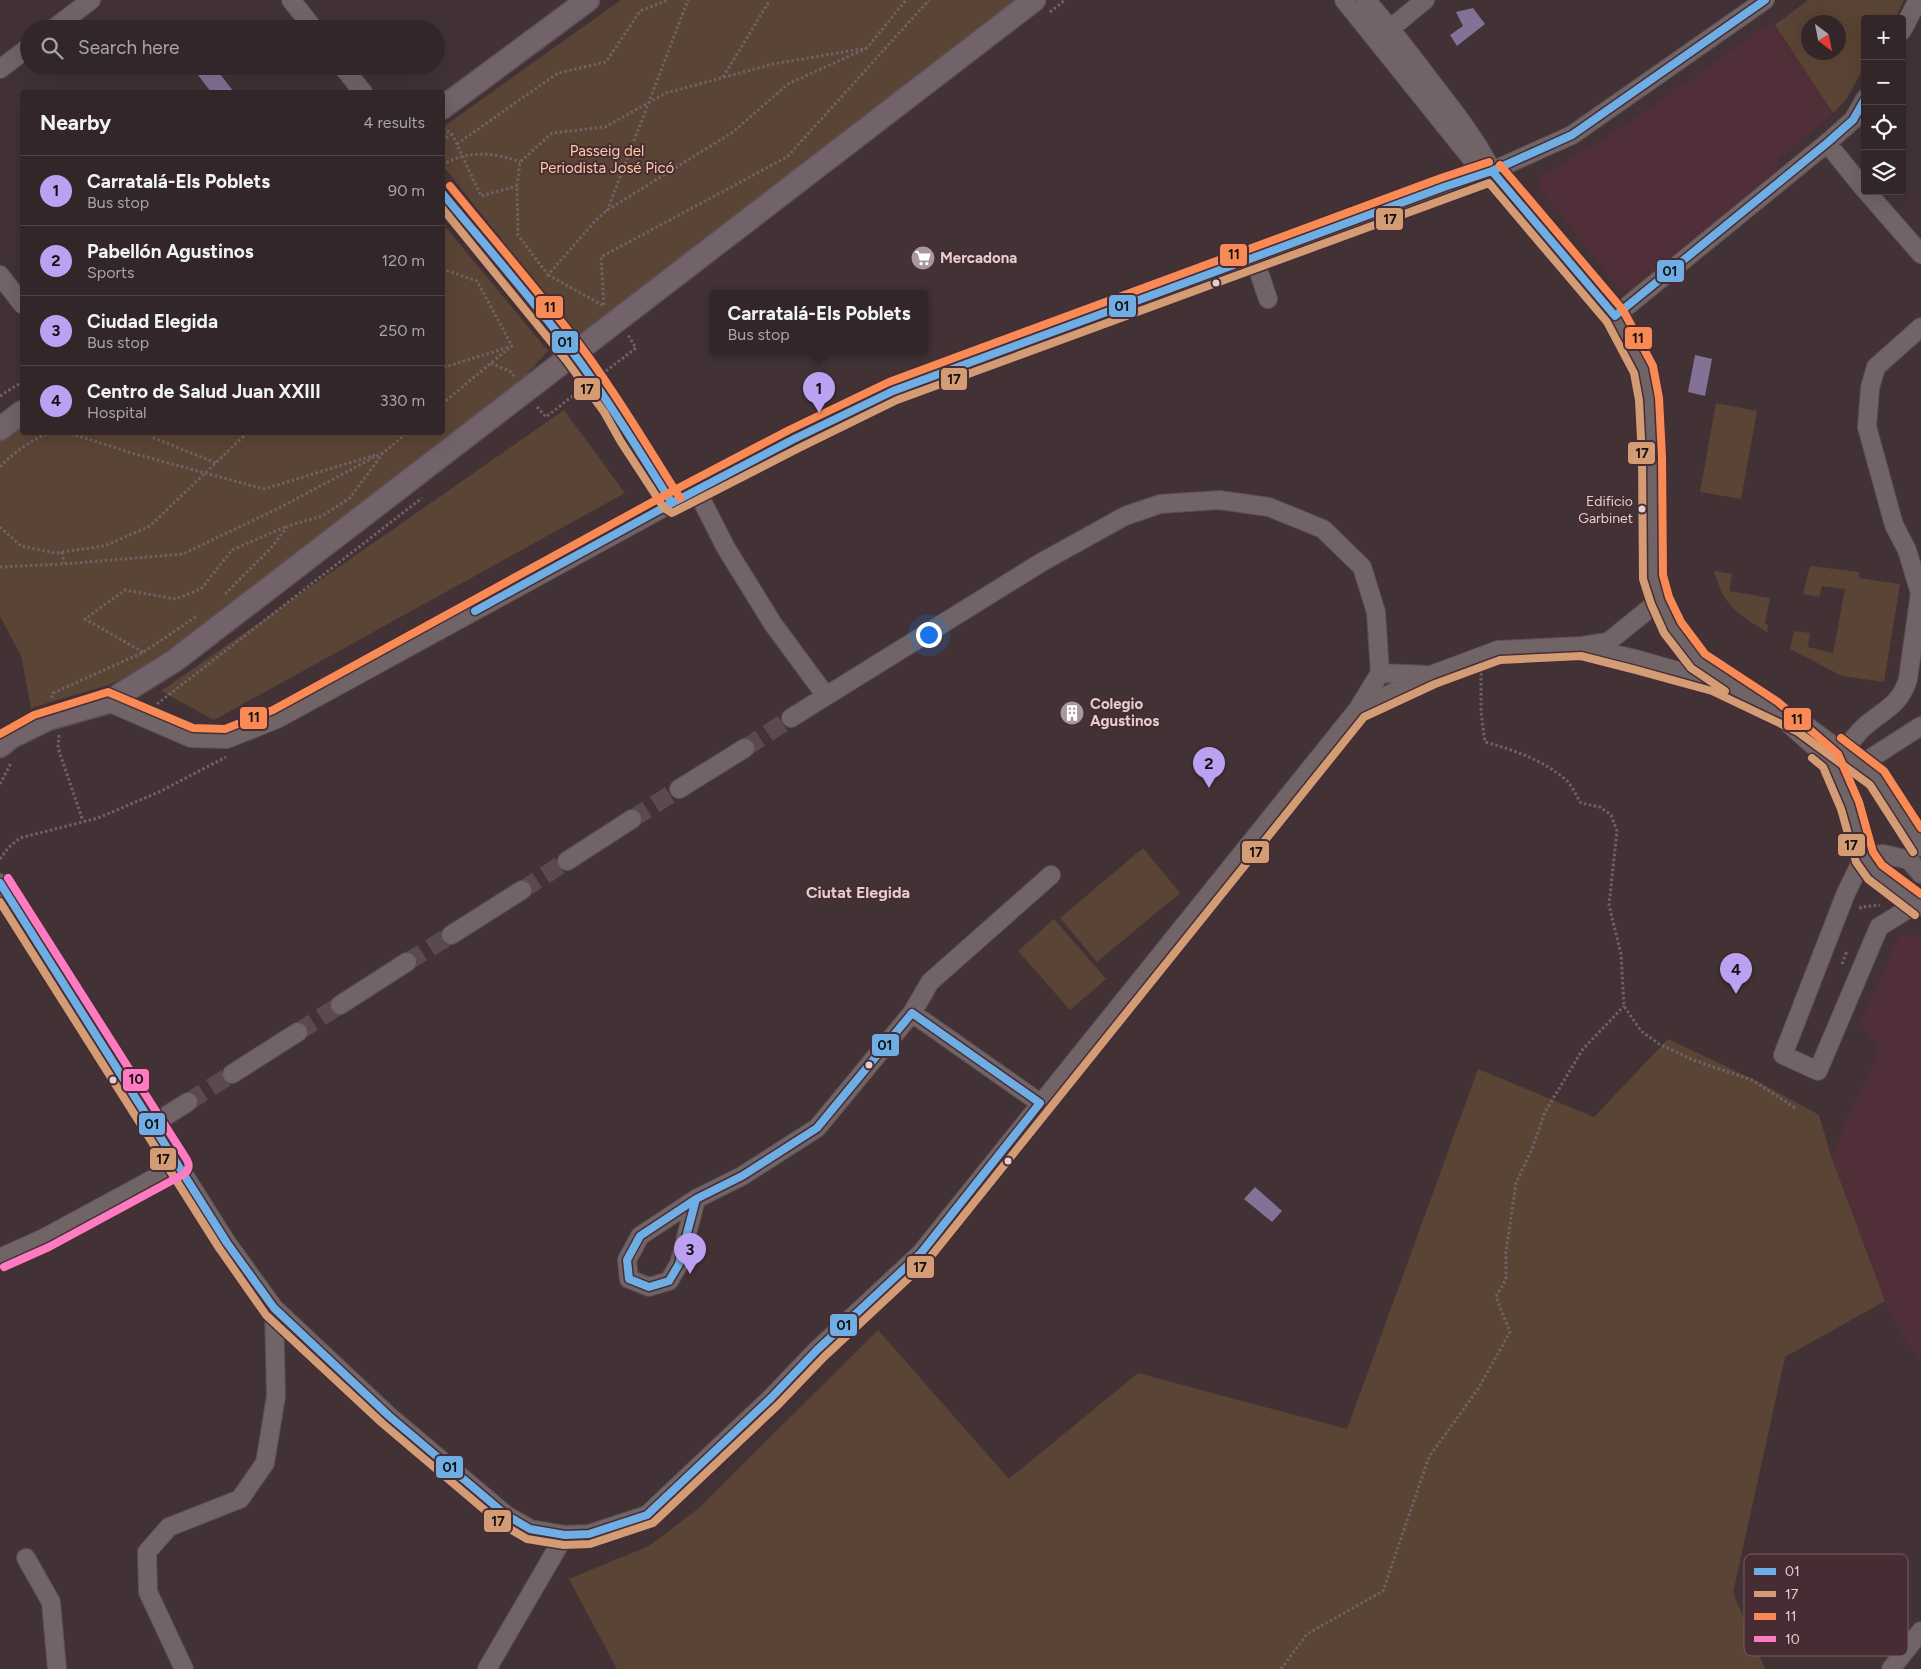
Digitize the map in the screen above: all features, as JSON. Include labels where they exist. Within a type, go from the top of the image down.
[{"type":"main road","points":[[445,106],[588,0]]},
{"type":"main road","points":[[0,746],[12,737],[55,717],[108,702],[174,661],[1034,0]]},
{"type":"main road","points":[[0,429],[20,414]]},
{"type":"street","points":[[65,20],[91,0]]},
{"type":"street","points":[[292,0],[307,20]]},
{"type":"street","points":[[1344,0],[1460,146],[1471,158],[1492,171]]},
{"type":"street","points":[[1366,0],[1391,28],[1477,142],[1492,171],[1615,316],[1644,370],[1648,392],[1652,458],[1652,576],[1672,627],[1698,661],[1773,710],[1831,761],[1850,806],[1864,856],[1875,872],[1918,905],[1879,927],[1818,1071],[1783,1055],[1846,893],[1864,856]]},
{"type":"street","points":[[1391,28],[1425,0]]},
{"type":"street","points":[[108,702],[191,738],[227,739],[277,719],[672,503],[794,439],[892,391],[1444,187],[1492,171],[1572,135],[1765,0]]},
{"type":"street","points":[[1906,23],[1918,0]]},
{"type":"street","points":[[0,69],[20,54]]},
{"type":"street","points":[[349,75],[361,90]]},
{"type":"street","points":[[1615,316],[1827,143],[1853,120],[1862,105]]},
{"type":"street","points":[[1827,143],[1861,185]]},
{"type":"street","points":[[1869,195],[1921,254]]},
{"type":"street","points":[[445,196],[574,354],[612,407],[672,503]]},
{"type":"street","points":[[1254,258],[1268,299]]},
{"type":"street","points":[[0,275],[20,301]]},
{"type":"street","points":[[1843,752],[1862,729],[1896,703],[1904,692],[1908,679],[1920,593],[1907,550],[1894,525],[1867,427],[1870,388],[1876,367],[1921,327]]},
{"type":"street","points":[[697,491],[726,548],[773,624],[826,696]]},
{"type":"street","points":[[0,883],[228,1243],[274,1308],[389,1416],[506,1516],[530,1529],[565,1535],[589,1534],[647,1515],[771,1398],[817,1350],[921,1253],[1358,710],[1380,673],[1376,612],[1362,567],[1323,529],[1269,507],[1219,500],[1160,504],[1125,516],[1042,562],[791,718]]},
{"type":"street","points":[[1358,710],[1431,675],[1498,650],[1582,646],[1608,642],[1660,600]]},
{"type":"street","points":[[1582,646],[1716,682],[1802,723],[1877,778],[1921,847]]},
{"type":"street","points":[[1380,673],[1431,675]]},
{"type":"street","points":[[1860,765],[1921,726]]},
{"type":"street","points":[[680,789],[745,748]]},
{"type":"street","points":[[567,861],[632,820]]},
{"type":"street","points":[[1864,856],[1883,854],[1909,860],[1921,874]]},
{"type":"street","points":[[696,1198],[679,1264],[669,1281],[649,1287],[629,1279],[627,1260],[640,1236],[696,1198],[742,1176],[817,1128],[912,1013],[930,982],[1051,875]]},
{"type":"street","points":[[451,935],[522,890]]},
{"type":"street","points":[[340,1005],[408,962]]},
{"type":"street","points":[[912,1013],[1040,1103]]},
{"type":"street","points":[[232,1074],[298,1032]]},
{"type":"street","points":[[153,1124],[188,1102]]},
{"type":"street","points":[[0,1258],[44,1238],[180,1166]]},
{"type":"street","points":[[184,1669],[148,1592],[147,1552],[168,1527],[240,1498],[265,1463],[276,1396],[274,1308]]},
{"type":"street","points":[[487,1669],[565,1535]]},
{"type":"street","points":[[26,1558],[51,1602],[57,1669]]},
{"type":"street","points":[[1908,1647],[1921,1630]]},
{"type":"street","points":[[1892,1669],[1902,1656]]},
{"type":"path","points":[[457,144],[558,73],[606,62],[640,11],[668,0]]},
{"type":"path","points":[[606,211],[687,0]]},
{"type":"path","points":[[722,78],[770,0]]},
{"type":"path","points":[[548,275],[606,211],[733,132],[788,84],[867,48],[906,0]]},
{"type":"path","points":[[867,48],[773,64],[666,93],[650,100],[605,127],[552,133],[520,162],[517,186],[518,235],[548,275],[604,306],[601,257],[787,157],[929,0]]},
{"type":"path","points":[[445,130],[452,134],[481,196],[517,186]]},
{"type":"path","points":[[445,139],[452,134]]},
{"type":"path","points":[[445,164],[455,159],[482,153],[506,156],[520,162]]},
{"type":"path","points":[[445,270],[477,281],[512,346]]},
{"type":"path","points":[[445,367],[512,346]]},
{"type":"path","points":[[445,402],[512,346]]},
{"type":"path","points":[[0,396],[20,383]]},
{"type":"path","points":[[0,467],[11,456],[44,435]]},
{"type":"path","points":[[76,435],[264,488],[383,453]]},
{"type":"path","points":[[154,435],[154,438],[216,463]]},
{"type":"path","points":[[0,526],[21,546],[62,552],[104,546],[150,526],[245,435]]},
{"type":"path","points":[[0,567],[64,564],[183,554],[281,507],[383,453],[404,435]]},
{"type":"path","points":[[144,652],[85,620],[124,590],[176,599],[201,589],[232,550],[288,526],[322,516],[350,498],[383,453]]},
{"type":"path","points":[[219,601],[271,548],[288,526]]},
{"type":"path","points":[[62,552],[64,564]]},
{"type":"path","points":[[83,822],[58,748],[59,730],[50,703],[53,693],[144,652],[204,611]]},
{"type":"path","points":[[1480,667],[1481,712],[1485,742],[1512,750],[1540,762],[1568,781],[1581,803],[1600,807],[1611,816],[1617,831],[1608,905],[1621,954],[1624,1006],[1641,1031],[1659,1044],[1693,1060],[1752,1080],[1797,1109]]},
{"type":"path","points":[[0,859],[9,847],[20,838],[98,818],[159,792],[226,757]]},
{"type":"path","points":[[1281,1669],[1307,1634],[1383,1591],[1429,1457],[1478,1389],[1510,1332],[1496,1296],[1506,1279],[1506,1252],[1516,1183],[1532,1149],[1545,1112],[1583,1049],[1624,1006]]},
{"type":"shaded area","points":[[1473,8],[1485,24],[1457,46],[1450,35],[1463,26],[1456,12]]},
{"type":"shaded area","points":[[1772,21],[1833,114],[1778,159],[1778,171],[1631,290],[1619,289],[1539,188],[1538,182],[1541,176],[1620,129]]},
{"type":"shaded area","points":[[198,75],[221,75],[232,90],[209,90]]},
{"type":"shaded area","points":[[1695,355],[1712,359],[1705,396],[1688,392]]},
{"type":"shaded area","points":[[1921,935],[1921,1360],[1901,1333],[1885,1301],[1831,1156],[1879,1050],[1861,1022],[1899,936]]},
{"type":"shaded area","points":[[1255,1187],[1282,1211],[1272,1222],[1244,1199]]},
{"type":"green space","name":"Passeig del Periodista José Picó","points":[[621,0],[1014,0],[579,336],[445,168],[445,126]]},
{"type":"green space","points":[[1808,0],[1904,0],[1897,15],[1861,15],[1861,72],[1846,100],[1833,113],[1775,25]]},
{"type":"green space","points":[[445,226],[548,351],[514,388],[178,646],[143,670],[108,685],[31,708],[21,656],[0,616],[0,442],[20,427],[20,435],[445,435]]},
{"type":"green space","points":[[1716,403],[1757,411],[1741,499],[1700,492]]},
{"type":"green space","points":[[564,410],[625,493],[214,720],[161,691]]},
{"type":"green space","points":[[1810,566],[1859,572],[1859,578],[1900,584],[1884,682],[1842,676],[1790,649],[1794,631],[1810,633],[1808,647],[1833,653],[1845,589],[1822,586],[1819,597],[1803,594]]},
{"type":"green space","points":[[1714,571],[1732,574],[1729,591],[1770,598],[1765,624],[1768,625],[1767,632],[1747,620],[1733,608],[1722,593]]},
{"type":"green space","points":[[1143,848],[1180,893],[1097,962],[1060,918]]},
{"type":"green space","points":[[1054,919],[1106,979],[1070,1010],[1018,951]]},
{"type":"green space","points":[[1668,1039],[1757,1081],[1819,1115],[1831,1156],[1885,1301],[1785,1357],[1733,1593],[1744,1619],[1744,1656],[1760,1656],[1765,1669],[617,1669],[569,1579],[649,1546],[699,1508],[878,1330],[1009,1479],[1138,1373],[1347,1429],[1478,1069],[1594,1117]]},
{"type":"tunnel","points":[[745,748],[791,718]]},
{"type":"tunnel","points":[[632,819],[679,789]]},
{"type":"tunnel","points":[[522,890],[567,861]]},
{"type":"tunnel","points":[[407,962],[451,935]]},
{"type":"tunnel","points":[[298,1032],[340,1005]]},
{"type":"tunnel","points":[[188,1102],[232,1074]]},
{"type":"transit line","name":"01","points":[[475,611],[672,503],[794,439],[893,391],[1444,187],[1492,171],[1572,135],[1765,0]]},
{"type":"transit line","name":"01","points":[[1492,171],[1615,316],[1827,143],[1853,120],[1862,105]]},
{"type":"transit line","name":"11","points":[[0,734],[34,715],[108,692],[193,728],[225,729],[273,710],[667,494],[789,430],[889,382],[1441,178],[1489,162]]},
{"type":"transit line","name":"11","points":[[1500,165],[1623,310],[1653,366],[1659,398],[1662,457],[1663,575],[1669,597],[1681,622],[1705,654],[1778,702],[1838,754],[1859,802],[1873,852],[1882,865],[1921,894]]},
{"type":"transit line","name":"17","points":[[445,212],[566,360],[604,412],[664,508],[672,513],[897,400],[1489,183],[1607,322],[1634,373],[1639,400],[1642,458],[1643,579],[1651,604],[1664,633],[1691,668],[1725,691]]},
{"type":"transit line","name":"11","points":[[450,186],[582,348],[620,403],[680,498]]},
{"type":"transit line","name":"01","points":[[445,197],[574,354],[612,409],[672,503]]},
{"type":"transit line","name":"17","points":[[0,902],[219,1248],[266,1315],[382,1423],[500,1523],[527,1539],[564,1545],[590,1544],[653,1523],[778,1405],[824,1357],[928,1260],[1364,717],[1435,684],[1500,660],[1581,656],[1712,691],[1798,732],[1870,785],[1913,852]]},
{"type":"transit line","name":"11","points":[[1841,738],[1884,771],[1921,828]]},
{"type":"transit line","name":"17","points":[[1812,758],[1823,767],[1841,809],[1856,862],[1868,879],[1915,915]]},
{"type":"transit line","name":"10","points":[[4,1267],[49,1247],[184,1174],[189,1166],[8,878]]},
{"type":"transit line","name":"01","points":[[0,883],[227,1243],[274,1308],[389,1416],[506,1515],[530,1529],[565,1535],[589,1534],[647,1515],[771,1398],[817,1350],[921,1253],[1040,1103],[912,1013],[817,1128],[742,1176],[696,1199]]},
{"type":"transit line","name":"01","points":[[696,1199],[679,1264],[669,1281],[649,1287],[629,1279],[627,1260],[640,1236],[696,1199]]},
{"type":"place","name":"Mercadona","points":[[923,258]]},
{"type":"place","name":"Carratalá-Els Poblets","points":[[819,413]]},
{"type":"place","name":"Edificio Garbinet","points":[[1642,509]]},
{"type":"place","name":"Colegio Agustinos","points":[[1072,713]]},
{"type":"place","name":"Pabellón Agustinos","points":[[1209,788]]},
{"type":"place","name":"Centro de Salud Juan XXIII","points":[[1736,994]]},
{"type":"place","name":"Ciudad Elegida","points":[[690,1274]]},
{"type":"district","name":"Ciutat Elegida","points":[[858,892]]}]
